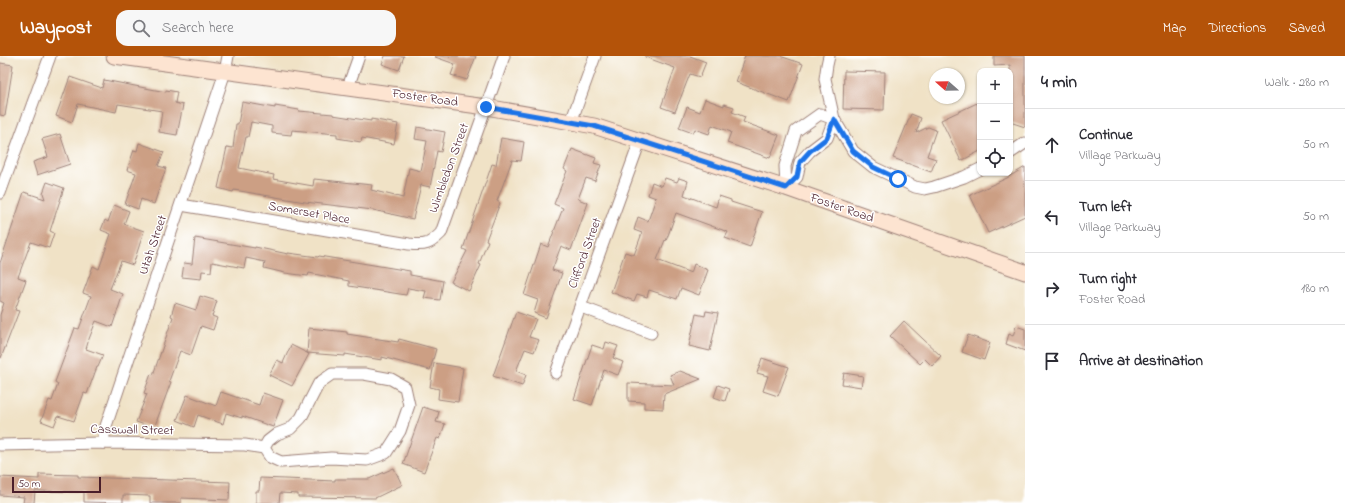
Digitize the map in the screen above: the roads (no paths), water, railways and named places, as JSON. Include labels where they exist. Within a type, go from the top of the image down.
[{"type":"street","points":[[0,193],[50,56]]},
{"type":"street","name":"Foster Road","points":[[114,56],[486,107],[594,126],[786,188],[1025,272]]},
{"type":"street","name":"Utah Street","points":[[103,443],[105,429],[181,206],[225,72],[228,56]]},
{"type":"street","points":[[348,87],[359,56]]},
{"type":"street","name":"Wimbledon Street","points":[[433,242],[441,232],[504,56]]},
{"type":"street","points":[[571,122],[595,56]]},
{"type":"street","points":[[829,56],[825,79],[834,119],[853,151],[873,167],[915,187],[925,189],[964,177],[977,170]]},
{"type":"street","points":[[786,188],[785,166],[796,131],[820,114],[834,119]]},
{"type":"street","points":[[786,188],[797,177],[800,162],[810,151],[827,138],[834,119]]},
{"type":"street","name":"Clifford Street","points":[[556,373],[640,141]]},
{"type":"street","points":[[1013,151],[1025,143]]},
{"type":"street","name":"Somerset Place","points":[[181,206],[409,244],[420,245],[433,242]]},
{"type":"street","points":[[581,306],[651,333]]},
{"type":"street","points":[[332,374],[364,374],[391,379],[405,387],[409,405],[400,431],[386,453],[367,460],[331,458],[281,462],[270,457],[264,448],[268,441],[277,434],[290,429],[300,418],[318,382],[332,374]]},
{"type":"street","name":"Casswall Street","points":[[0,445],[103,443],[245,445],[264,448]]}]
